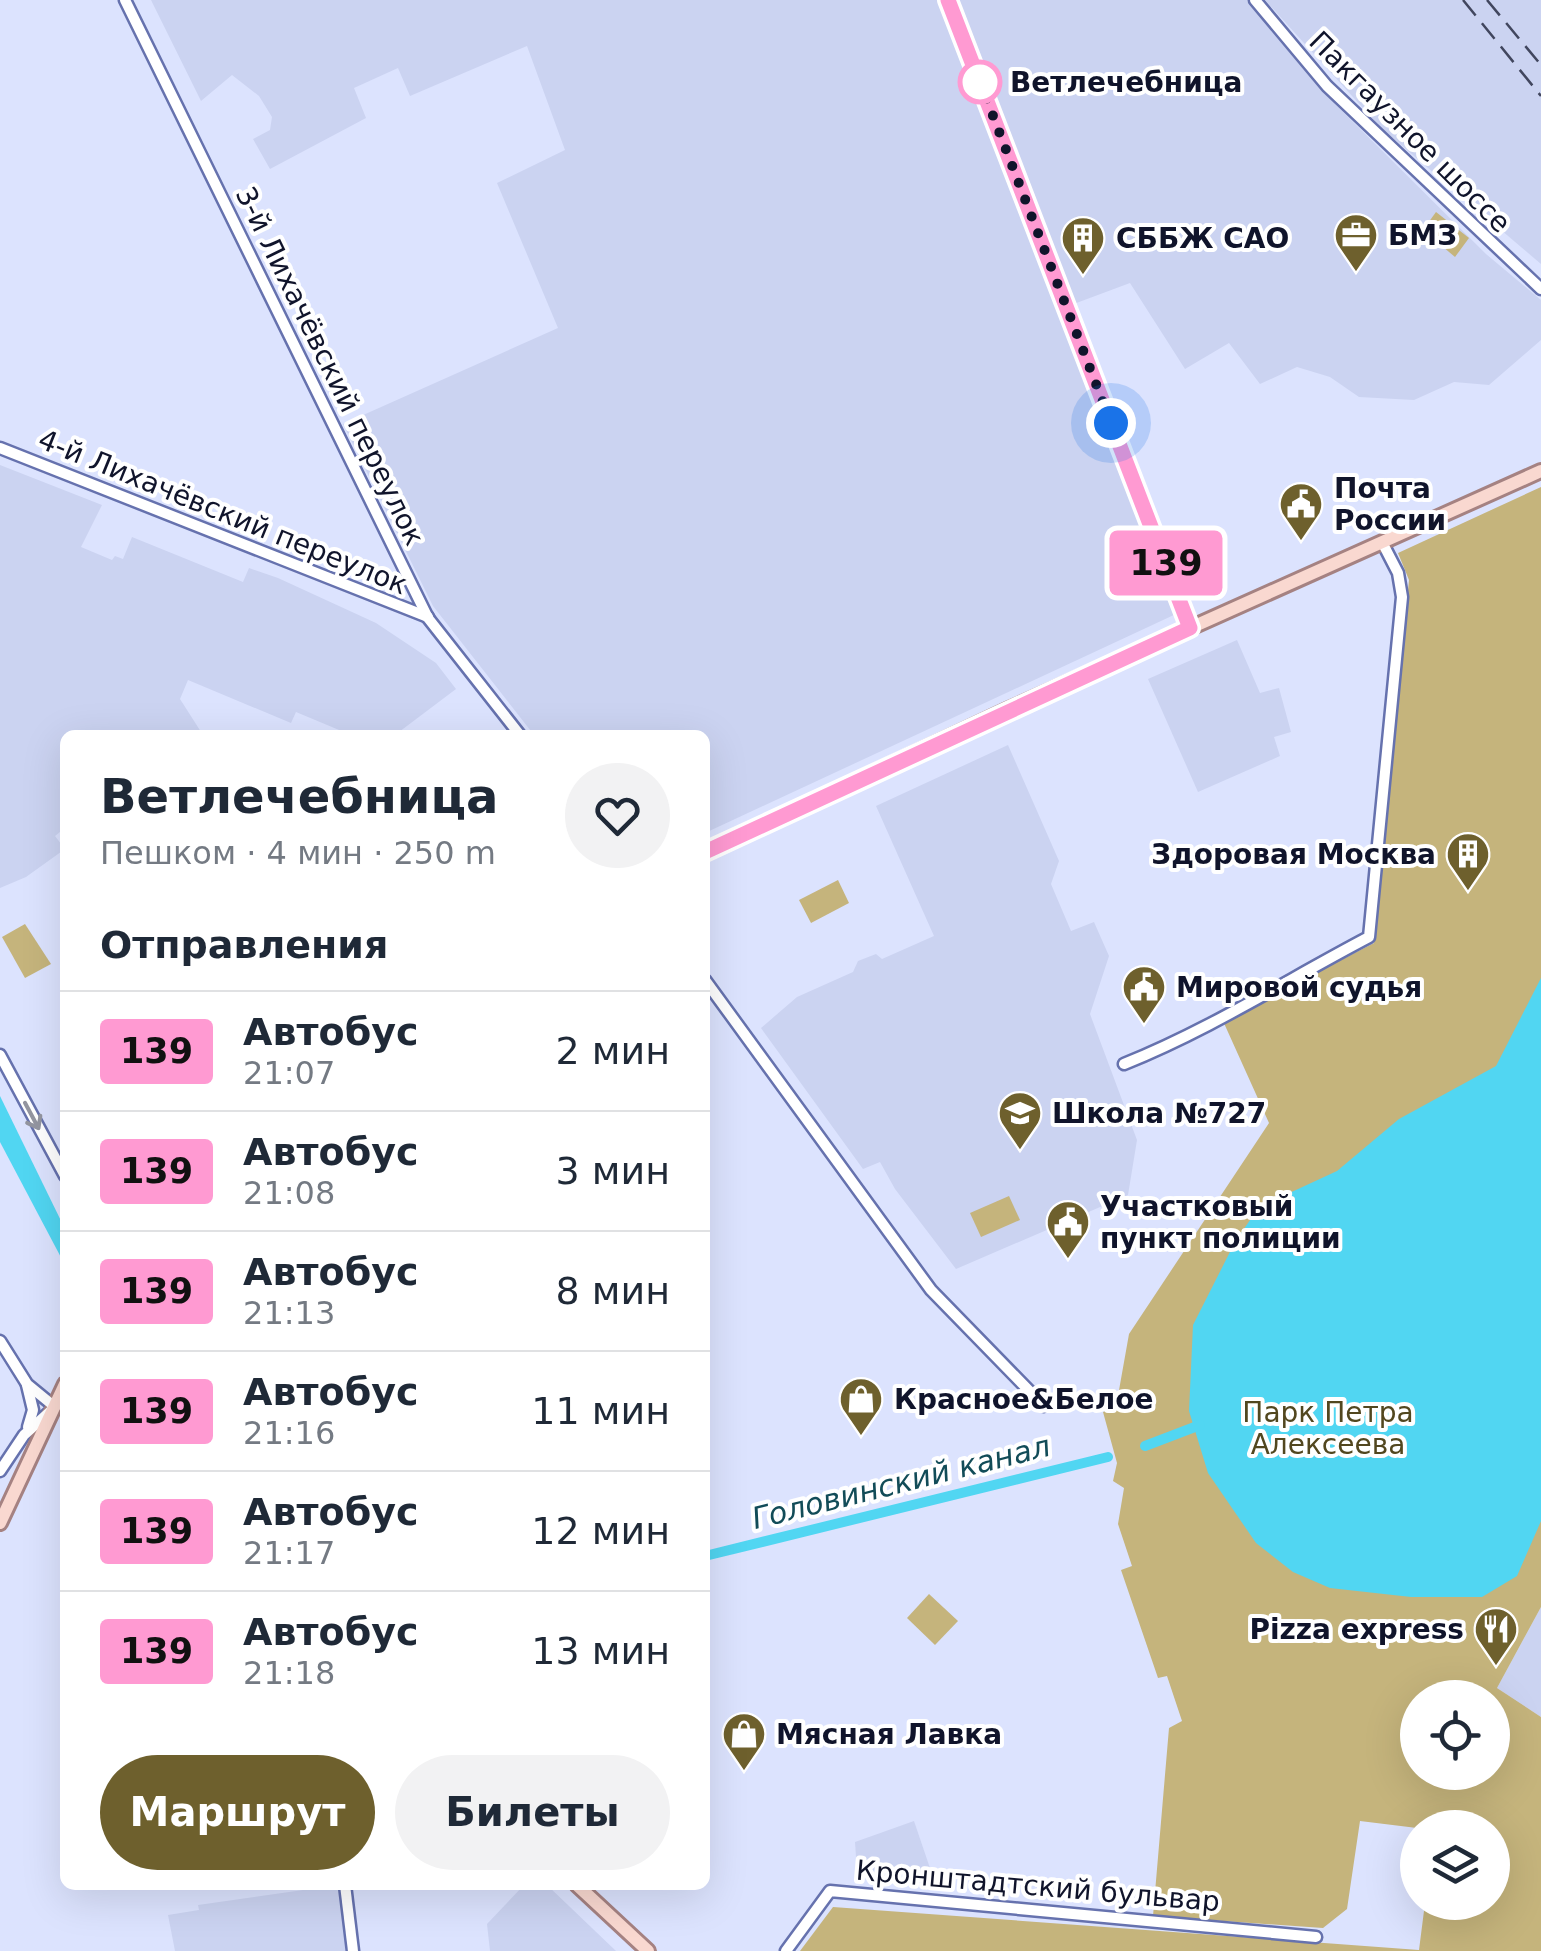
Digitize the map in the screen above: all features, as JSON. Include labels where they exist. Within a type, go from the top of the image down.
[{"type":"main road","points":[[710,850],[1541,471]]},
{"type":"main road","points":[[0,1523],[60,1410]]},
{"type":"main road","points":[[582,1890],[648,1951]]},
{"type":"street","name":"3-й Лихачёвский переулок","points":[[124,0],[428,618],[516,730]]},
{"type":"street","points":[[948,0],[1190,628]]},
{"type":"street","name":"Пакгаузное шоссе","points":[[1255,0],[1326,86],[1541,289]]},
{"type":"street","name":"4-й Лихачёвский переулок","points":[[0,448],[428,618]]},
{"type":"street","points":[[1124,1064],[1194,1036],[1227,1012],[1369,937],[1402,597],[1398,572],[1382,542]]},
{"type":"street","points":[[710,987],[931,1290],[1044,1406]]},
{"type":"street","points":[[0,1054],[60,1167]]},
{"type":"street","points":[[0,1341],[27,1384],[33,1410],[24,1435],[0,1471]]},
{"type":"street","points":[[24,1435],[60,1410],[27,1384]]},
{"type":"street","points":[[346,1890],[353,1951]]},
{"type":"street","name":"Кронштадтский бульвар","points":[[786,1951],[830,1891],[1316,1937]]},
{"type":"shaded area","points":[[151,0],[941,0],[1176,614],[710,831],[710,730],[530,730],[433,606],[343,424],[558,328],[497,183],[565,150],[527,46],[410,96],[398,68],[354,88],[366,118],[270,169],[253,139],[270,130],[272,117],[259,96],[232,75],[201,101]]},
{"type":"shaded area","points":[[955,0],[1250,0],[1320,89],[1486,254],[1541,300],[1541,340],[1489,385],[1454,382],[1414,400],[1359,397],[1330,377],[1297,367],[1260,384],[1229,343],[1185,369],[1130,283],[1071,305]]},
{"type":"shaded area","points":[[1265,0],[1541,0],[1541,264],[1381,128]]},
{"type":"shaded area","points":[[0,465],[102,505],[81,547],[112,560],[115,556],[123,559],[132,537],[243,582],[249,568],[278,578],[376,623],[436,663],[456,689],[402,730],[339,730],[296,712],[291,723],[188,680],[180,699],[200,730],[60,730],[60,832],[55,836],[60,853],[26,877],[0,888]]},
{"type":"shaded area","points":[[1237,640],[1260,693],[1279,688],[1291,732],[1274,737],[1280,756],[1198,792],[1148,679]]},
{"type":"shaded area","points":[[1008,745],[1059,861],[1051,884],[1071,931],[1094,922],[1109,956],[1090,1014],[1137,1140],[1128,1195],[956,1269],[895,1189],[880,1162],[863,1169],[761,1028],[797,997],[853,972],[858,961],[876,954],[882,959],[934,936],[876,806]]},
{"type":"shaded area","points":[[1541,1607],[1541,1717],[1510,1697],[1510,1680],[1501,1680]]},
{"type":"shaded area","points":[[914,1821],[933,1877],[857,1871],[855,1842]]},
{"type":"shaded area","points":[[303,1890],[339,1890],[347,1951],[175,1951],[168,1915],[199,1910],[198,1905]]},
{"type":"shaded area","points":[[519,1890],[552,1890],[616,1951],[490,1951],[487,1924]]},
{"type":"green space","points":[[1436,212],[1469,238],[1455,257],[1423,230]]},
{"type":"green space","name":"Парк Петра Алексеева","points":[[1541,487],[1541,1607],[1501,1680],[1400,1680],[1400,1790],[1510,1790],[1510,1697],[1541,1717],[1541,1951],[800,1951],[833,1907],[1419,1950],[1423,1920],[1510,1920],[1510,1810],[1400,1810],[1400,1826],[1360,1821],[1347,1909],[1323,1928],[1153,1916],[1169,1728],[1182,1721],[1167,1676],[1158,1678],[1121,1570],[1132,1566],[1118,1524],[1124,1488],[1113,1481],[1117,1463],[1103,1412],[1116,1407],[1129,1334],[1269,1123],[1223,1021],[1374,943],[1409,580],[1398,553]]},
{"type":"green space","points":[[838,880],[849,903],[811,923],[799,900]]},
{"type":"green space","points":[[25,924],[51,964],[25,978],[2,937]]},
{"type":"green space","points":[[1009,1196],[1020,1220],[981,1237],[970,1213]]},
{"type":"green space","points":[[929,1594],[958,1621],[935,1645],[907,1618]]},
{"type":"water","points":[[1541,978],[1541,1521],[1517,1576],[1482,1597],[1411,1597],[1330,1588],[1293,1572],[1256,1543],[1208,1473],[1189,1411],[1193,1325],[1235,1242],[1259,1207],[1337,1171],[1399,1119],[1496,1066]]},
{"type":"water","points":[[0,1096],[60,1219],[60,1256],[0,1142]]},
{"type":"waterway","name":"Головинский канал","points":[[1145,1446],[1200,1425]]},
{"type":"waterway","name":"Головинский канал","points":[[710,1555],[1108,1457]]},
{"type":"railway","points":[[1463,0],[1541,96]]},
{"type":"railway","points":[[1487,0],[1541,65]]},
{"type":"bus line","name":"139","points":[[710,850],[1190,628],[948,0]]},
{"type":"place","name":"Ветлечебница","points":[[980,82]]},
{"type":"place","name":"БМЗ","points":[[1356,273]]},
{"type":"place","name":"СББЖ САО","points":[[1083,276]]},
{"type":"place","name":"Почта России","points":[[1301,542]]},
{"type":"place","name":"Здоровая Москва","points":[[1468,892]]},
{"type":"place","name":"Мировой судья","points":[[1144,1025]]},
{"type":"place","name":"Школа №727","points":[[1020,1151]]},
{"type":"place","name":"Участковый пункт полиции","points":[[1068,1260]]},
{"type":"place","name":"Красное&Белое","points":[[861,1437]]},
{"type":"place","name":"Pizza express","points":[[1496,1667]]},
{"type":"place","name":"Мясная Лавка","points":[[744,1772]]},
{"type":"route","points":[[980,82],[1111,423]]}]
